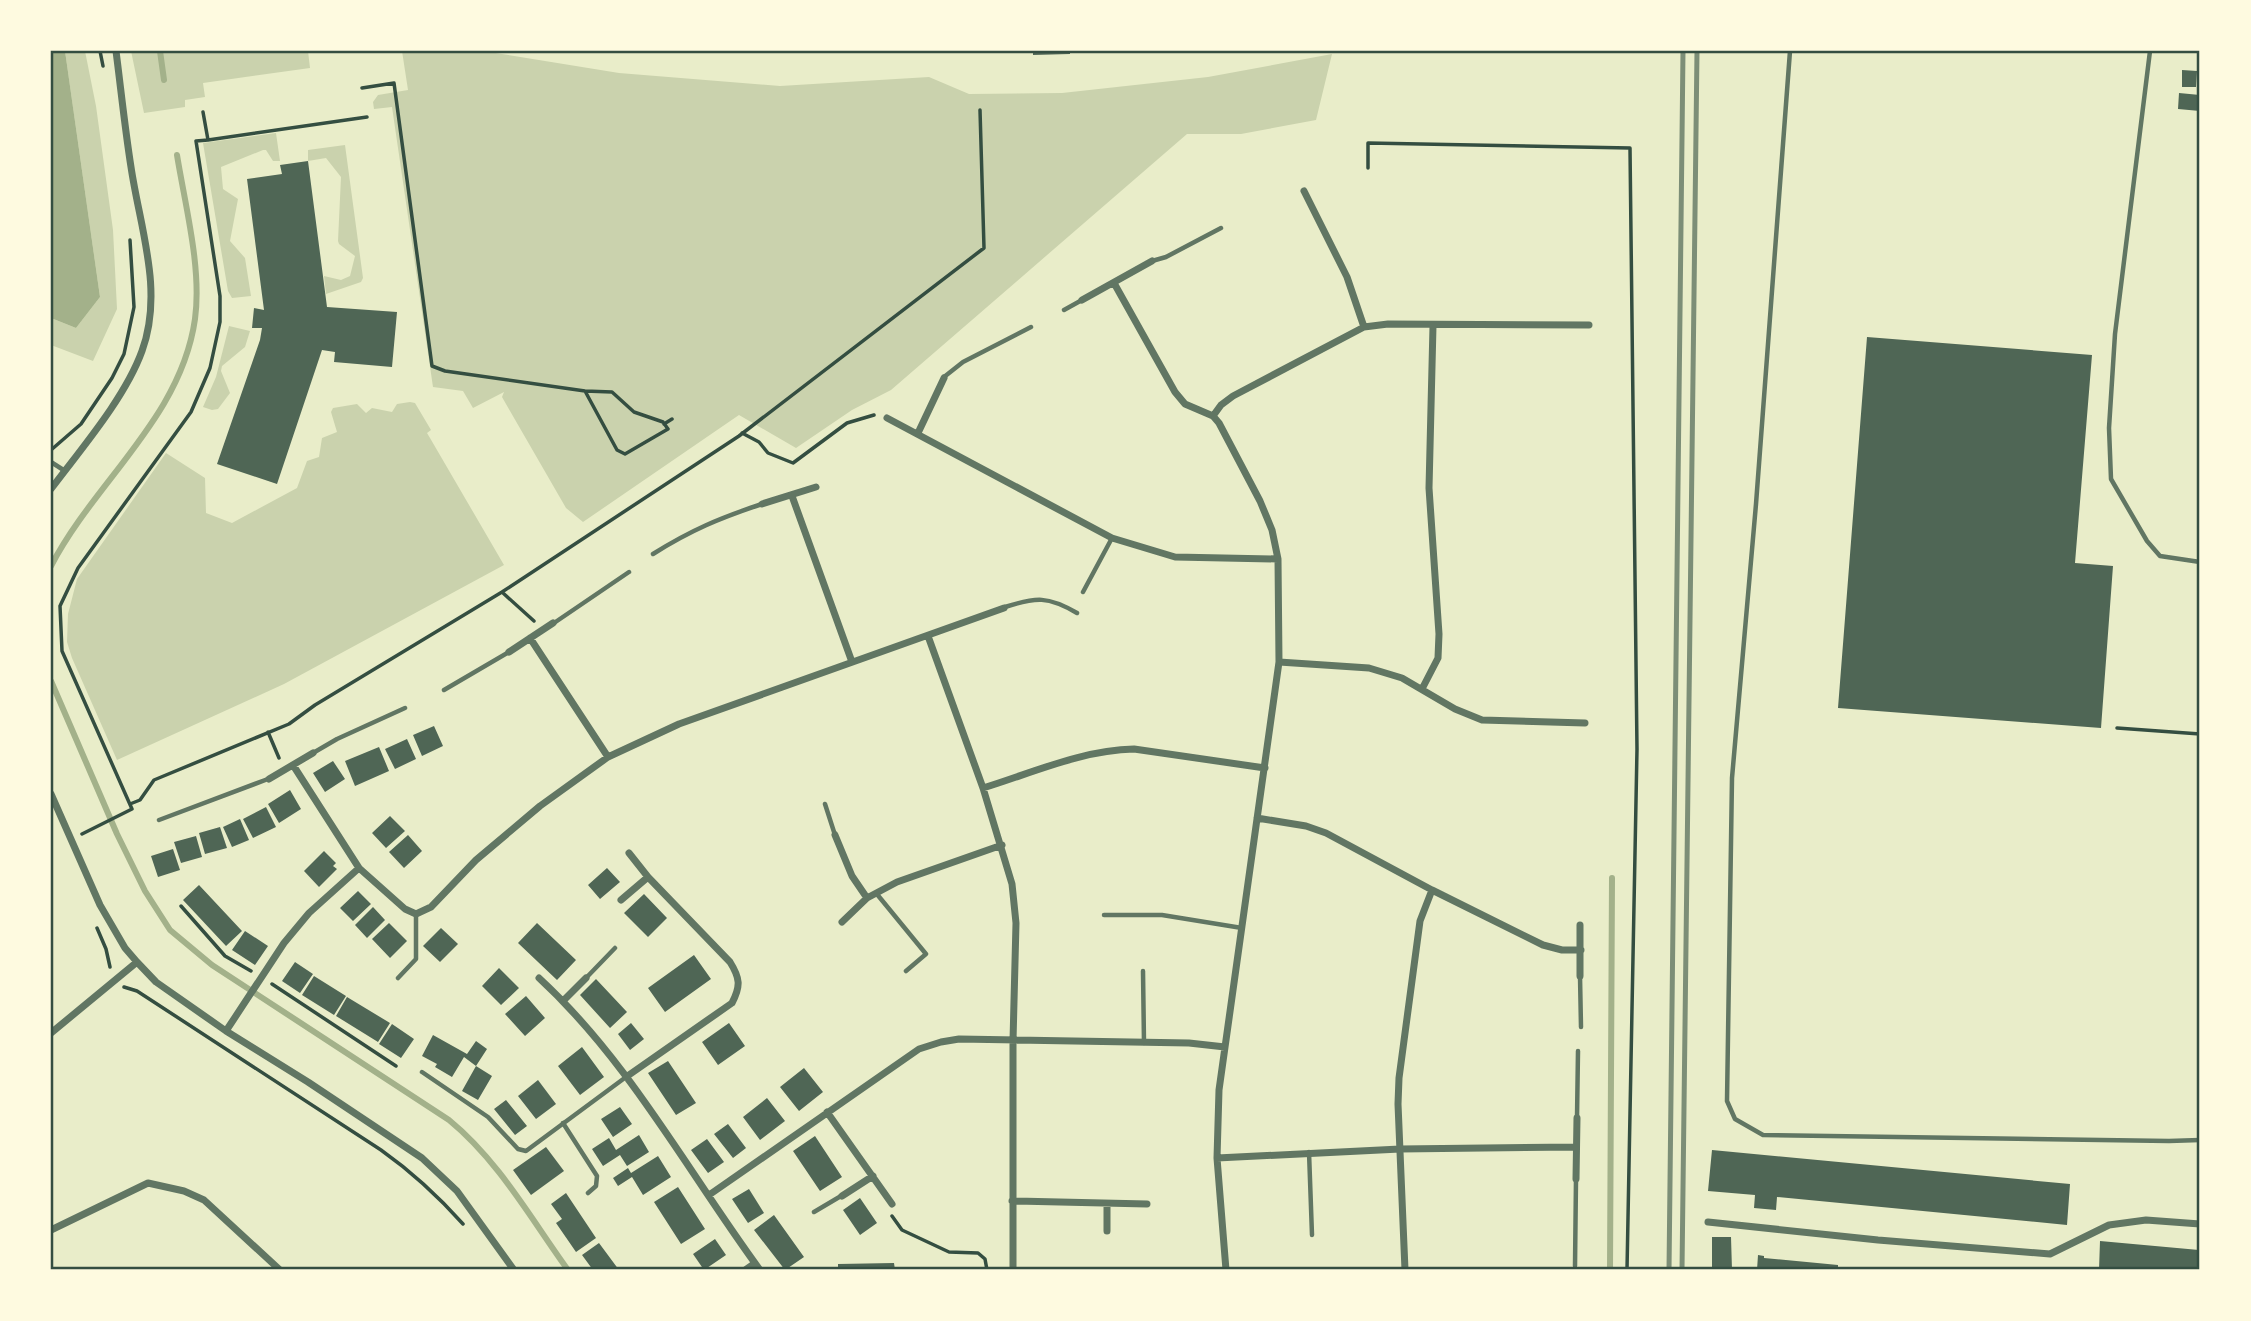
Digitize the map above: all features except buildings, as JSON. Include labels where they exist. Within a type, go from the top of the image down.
[{"type":"street","points":[[51,489],[133,373],[142,351],[152,305],[147,254],[131,168],[116,51]]},
{"type":"street","points":[[1304,191],[1347,277],[1364,327]]},
{"type":"street","points":[[1082,300],[1152,261]]},
{"type":"street","points":[[1114,283],[1175,392],[1185,404],[1213,416],[1219,423],[1260,501],[1272,530],[1278,558],[1279,662],[1219,1090],[1217,1157],[1226,1270]]},
{"type":"street","points":[[1213,416],[1221,405],[1233,396],[1364,327],[1388,324],[1589,325]]},
{"type":"street","points":[[1422,689],[1437,658],[1439,634],[1429,488],[1433,326]]},
{"type":"street","points":[[918,433],[944,378]]},
{"type":"street","points":[[887,418],[1112,538],[1175,557],[1278,558]]},
{"type":"street","points":[[762,504],[816,487]]},
{"type":"street","points":[[792,496],[852,662]]},
{"type":"street","points":[[293,765],[359,868],[405,909],[416,914],[431,907],[477,860],[540,806],[608,757],[679,723],[1004,608]]},
{"type":"street","points":[[509,652],[553,623]]},
{"type":"street","points":[[928,636],[983,788],[1012,884],[1016,923],[1013,1270]]},
{"type":"street","points":[[530,638],[608,757]]},
{"type":"street","points":[[1279,662],[1369,668],[1402,677],[1455,709],[1482,720],[1585,723]]},
{"type":"street","points":[[983,788],[1114,749],[1134,749],[1265,768]]},
{"type":"street","points":[[269,779],[313,753]]},
{"type":"street","points":[[51,794],[100,905],[125,948],[156,982],[226,1031],[422,1158],[457,1191],[514,1270]]},
{"type":"street","points":[[1257,818],[1306,826],[1326,833],[1543,945],[1562,950],[1581,950]]},
{"type":"street","points":[[835,835],[852,876],[867,898]]},
{"type":"street","points":[[842,922],[876,892],[1002,845]]},
{"type":"street","points":[[625,1077],[732,1003],[739,990],[739,976],[730,962],[648,877],[629,853]]},
{"type":"street","points":[[226,1031],[284,943],[309,913],[359,868]]},
{"type":"street","points":[[621,900],[648,877]]},
{"type":"street","points":[[1405,1270],[1398,1104],[1420,921],[1432,890]]},
{"type":"street","points":[[1580,925],[1580,976]]},
{"type":"street","points":[[51,1032],[137,962]]},
{"type":"street","points":[[539,978],[564,1001],[625,1077],[760,1270]]},
{"type":"street","points":[[564,1001],[586,978]]},
{"type":"street","points":[[709,1195],[919,1049],[941,1042],[1144,1042],[1225,1047]]},
{"type":"street","points":[[827,1112],[892,1204]]},
{"type":"street","points":[[1576,1180],[1577,1118]]},
{"type":"street","points":[[1217,1157],[1400,1149],[1576,1147]]},
{"type":"street","points":[[842,1196],[873,1176]]},
{"type":"street","points":[[51,1230],[148,1183],[184,1191],[204,1200],[280,1270]]},
{"type":"street","points":[[1012,1201],[1147,1204]]},
{"type":"street","points":[[1107,1205],[1107,1231]]},
{"type":"street","points":[[1708,1222],[2050,1254],[2109,1225],[2146,1220],[2200,1224]]},
{"type":"street","points":[[745,1270],[755,1263]]},
{"type":"lane","points":[[1790,51],[1756,504],[1731,778],[1727,1101],[1735,1119],[1763,1135],[2200,1140]]},
{"type":"lane","points":[[2150,51],[2115,334],[2109,428],[2111,479],[2147,541],[2160,556],[2200,562]]},
{"type":"lane","points":[[1152,261],[1166,257],[1222,228]]},
{"type":"lane","points":[[1064,310],[1082,300]]},
{"type":"lane","points":[[944,378],[963,362],[1031,327]]},
{"type":"lane","points":[[51,462],[65,471]]},
{"type":"lane","points":[[653,554],[698,527],[762,504]]},
{"type":"lane","points":[[1083,592],[1112,538]]},
{"type":"lane","points":[[553,623],[629,572]]},
{"type":"lane","points":[[1004,608],[1044,598],[1077,613]]},
{"type":"lane","points":[[444,690],[509,652]]},
{"type":"lane","points":[[313,753],[405,708]]},
{"type":"lane","points":[[159,820],[269,779]]},
{"type":"lane","points":[[825,803],[835,835]]},
{"type":"lane","points":[[876,892],[926,954],[906,971]]},
{"type":"lane","points":[[398,978],[415,959],[416,914]]},
{"type":"lane","points":[[1104,915],[1162,915],[1243,928]]},
{"type":"lane","points":[[586,978],[615,948]]},
{"type":"lane","points":[[1143,971],[1144,1042]]},
{"type":"lane","points":[[1580,976],[1581,1027]]},
{"type":"lane","points":[[1577,1118],[1578,1051]]},
{"type":"lane","points":[[422,1072],[488,1117],[518,1149],[526,1151],[625,1077]]},
{"type":"lane","points":[[563,1123],[597,1176],[596,1186],[588,1193]]},
{"type":"lane","points":[[1309,1152],[1312,1235]]},
{"type":"lane","points":[[1575,1266],[1576,1180]]},
{"type":"lane","points":[[814,1212],[842,1196]]},
{"type":"path","points":[[100,51],[103,69]]},
{"type":"path","points":[[362,88],[394,83],[432,366],[445,371],[585,391],[612,392],[634,412],[664,424],[668,429],[625,454],[617,450],[585,391]]},
{"type":"path","points":[[130,804],[140,800],[154,780],[289,724],[315,705],[502,592],[742,433],[984,247],[980,110]]},
{"type":"path","points":[[203,111],[208,140]]},
{"type":"path","points":[[80,835],[132,809],[62,651],[60,606],[78,568],[191,412],[209,368],[220,322],[220,296],[196,141],[367,117]]},
{"type":"path","points":[[1368,168],[1368,143],[1630,148],[1637,750],[1627,1270]]},
{"type":"path","points":[[52,448],[81,424],[124,354],[134,307],[130,238]]},
{"type":"path","points":[[742,433],[759,442],[768,453],[793,463],[847,423],[871,414],[887,418]]},
{"type":"path","points":[[664,424],[673,419]]},
{"type":"path","points":[[502,592],[543,629]]},
{"type":"path","points":[[2116,728],[2200,734]]},
{"type":"path","points":[[268,732],[284,770]]},
{"type":"path","points":[[181,906],[225,956],[262,977],[396,1066]]},
{"type":"path","points":[[125,988],[137,991],[391,1157],[438,1196],[466,1227]]},
{"type":"path","points":[[892,1204],[890,1213],[902,1230],[949,1252],[978,1253],[985,1259],[988,1270]]},
{"type":"shaded area","points":[[51,51],[65,51],[100,297],[76,328],[51,318]]},
{"type":"shaded area","points":[[65,51],[85,51],[96,106],[113,230],[117,309],[93,361],[51,345],[51,318],[76,328],[100,297]]},
{"type":"shaded area","points":[[131,51],[308,51],[310,68],[203,83],[205,97],[185,100],[185,107],[144,113]]},
{"type":"shaded area","points":[[402,51],[483,51],[619,73],[780,86],[929,77],[969,94],[1062,93],[1208,77],[1332,54],[1316,120],[1241,134],[1187,134],[891,390],[852,410],[796,448],[739,415],[583,522],[566,508],[502,397],[504,392],[473,408],[463,391],[433,387],[392,107],[374,109],[373,102],[378,95],[408,90]]},
{"type":"shaded area","points":[[276,133],[280,161],[273,161],[266,150],[263,150],[221,167],[223,189],[238,199],[230,241],[245,258],[251,296],[232,298],[228,291],[203,143]]},
{"type":"shaded area","points":[[345,145],[363,278],[361,282],[326,294],[324,276],[341,280],[350,276],[355,256],[338,241],[341,177],[326,158],[308,161],[308,150]]},
{"type":"shaded area","points":[[229,326],[250,331],[245,347],[222,366],[221,371],[230,393],[218,409],[212,410],[203,407],[216,377]]},
{"type":"shaded area","points":[[415,403],[431,430],[427,433],[504,565],[284,684],[117,760],[72,658],[67,642],[68,614],[77,579],[166,453],[205,478],[206,513],[232,523],[297,488],[307,461],[319,457],[322,438],[337,432],[331,412],[333,408],[357,404],[366,413],[372,408],[392,412],[397,404]]},
{"type":"waterway","points":[[160,51],[164,80]]},
{"type":"waterway","points":[[51,566],[90,505],[155,418],[187,355],[197,299],[192,237],[177,155]]},
{"type":"waterway","points":[[51,681],[117,834],[145,891],[170,930],[212,965],[449,1120],[499,1172],[568,1270]]},
{"type":"waterway","points":[[1610,1270],[1612,878]]},
{"type":"railway","points":[[1669,1270],[1683,51]]},
{"type":"railway","points":[[1682,1270],[1697,51]]}]
